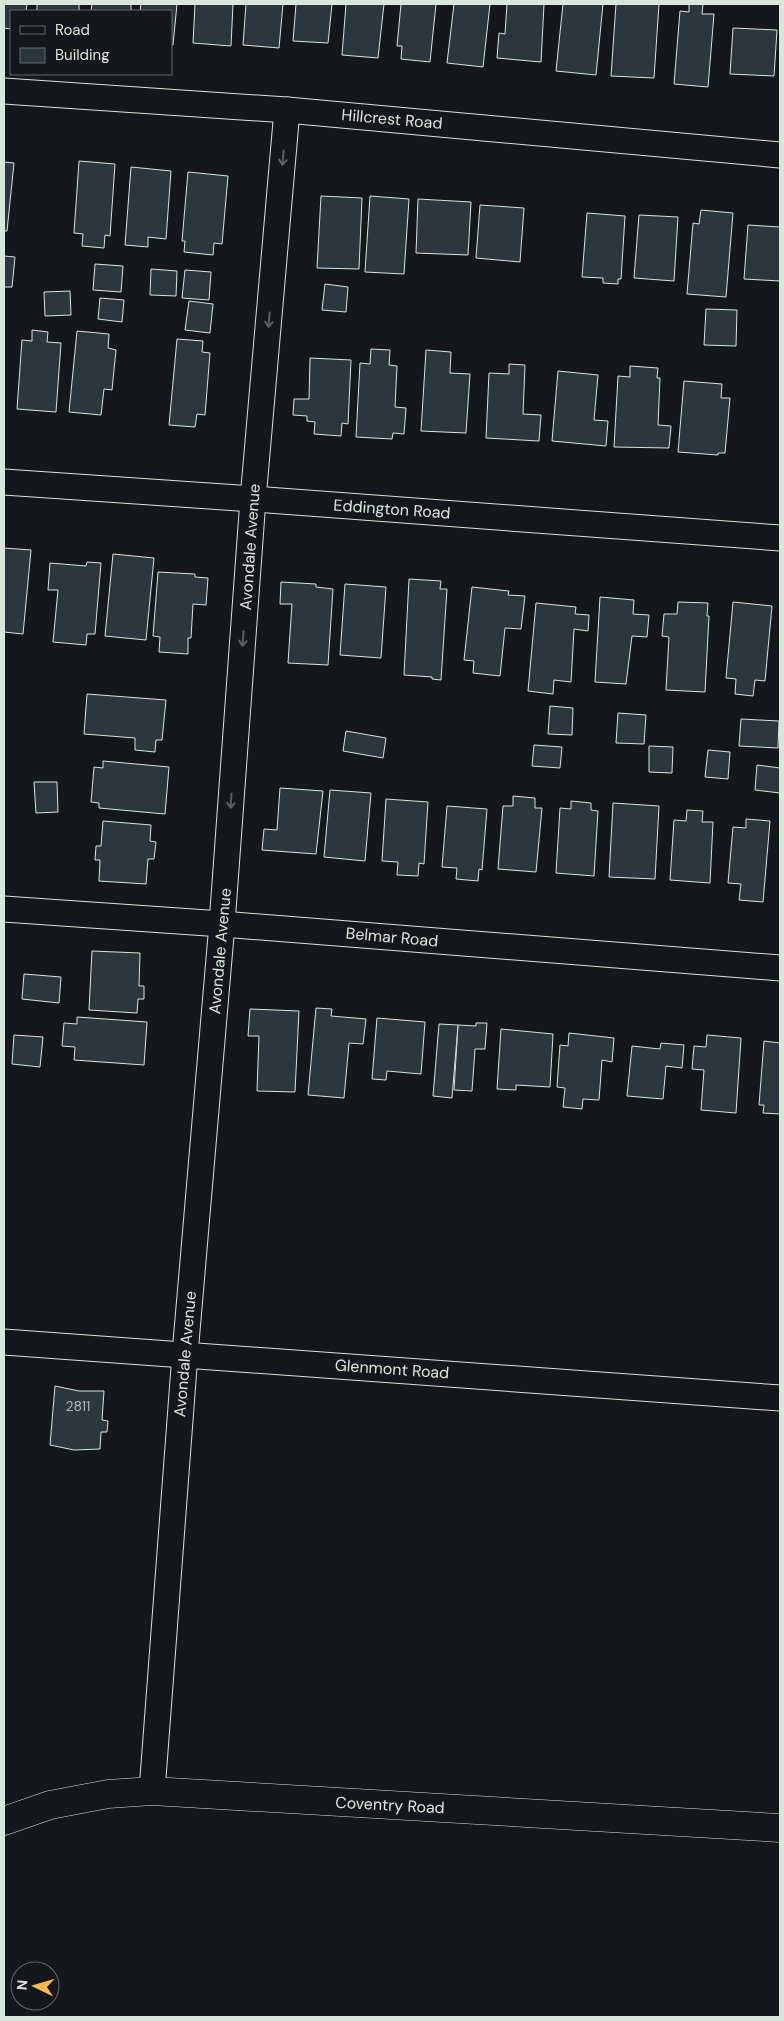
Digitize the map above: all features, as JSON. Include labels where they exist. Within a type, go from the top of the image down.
[{"type":"street","name":"Hillcrest Road","points":[[4,91],[287,110],[780,155]]},
{"type":"street","name":"Avondale Avenue","points":[[152,1791],[185,1354],[222,924],[253,498],[287,110]]},
{"type":"street","name":"Eddington Road","points":[[4,482],[253,498],[780,538]]},
{"type":"street","name":"Belmar Road","points":[[4,909],[222,924],[780,968]]},
{"type":"street","name":"Glenmont Road","points":[[4,1342],[780,1398]]},
{"type":"street","name":"Coventry Road","points":[[4,1821],[50,1805],[108,1794],[152,1791],[780,1828]]},
{"type":"building","points":[[4,4],[27,4],[26,10],[10,10],[10,29],[4,28]]},
{"type":"building","points":[[37,4],[79,4],[79,10],[37,10]]},
{"type":"building","points":[[92,4],[131,4],[131,10],[91,10]]},
{"type":"building","points":[[141,4],[177,4],[173,45],[172,10],[140,10]]},
{"type":"building","points":[[195,4],[233,4],[231,46],[193,43]]},
{"type":"building","points":[[246,4],[283,4],[279,48],[243,45]]},
{"type":"building","points":[[296,4],[332,4],[328,43],[293,41]]},
{"type":"building","points":[[346,4],[384,4],[378,58],[342,55]]},
{"type":"building","points":[[401,4],[436,4],[430,62],[401,59],[402,46],[397,46]]},
{"type":"building","points":[[454,4],[490,4],[483,67],[447,63]]},
{"type":"building","points":[[507,4],[544,4],[541,62],[497,58],[499,33],[505,34]]},
{"type":"building","points":[[563,4],[603,4],[596,75],[556,71]]},
{"type":"building","points":[[616,4],[659,4],[654,78],[611,76]]},
{"type":"building","points":[[689,4],[703,4],[702,14],[714,14],[708,87],[674,84],[680,11],[689,12]]},
{"type":"building","points":[[733,28],[777,30],[774,76],[730,74]]},
{"type":"building","points":[[79,161],[115,164],[110,236],[105,235],[104,248],[82,246],[83,234],[74,233]]},
{"type":"building","points":[[4,162],[14,163],[7,231],[4,231]]},
{"type":"building","points":[[131,167],[171,171],[166,239],[148,237],[148,247],[125,245]]},
{"type":"building","points":[[188,172],[228,176],[222,244],[214,243],[213,255],[184,252],[185,241],[182,241]]},
{"type":"building","points":[[321,196],[362,198],[359,269],[317,268]]},
{"type":"building","points":[[370,196],[409,199],[404,274],[365,272]]},
{"type":"building","points":[[418,199],[471,202],[468,255],[416,253]]},
{"type":"building","points":[[480,205],[524,208],[520,262],[476,258]]},
{"type":"building","points":[[701,210],[733,213],[726,297],[687,294],[693,223],[699,224]]},
{"type":"building","points":[[587,213],[625,216],[621,279],[618,279],[618,284],[603,283],[603,278],[582,277]]},
{"type":"building","points":[[639,215],[678,217],[674,281],[634,278]]},
{"type":"building","points":[[748,225],[780,227],[780,281],[744,279]]},
{"type":"building","points":[[4,256],[15,257],[12,287],[4,287]]},
{"type":"building","points":[[95,264],[123,266],[121,292],[93,290]]},
{"type":"building","points":[[151,269],[177,271],[176,296],[150,295]]},
{"type":"building","points":[[185,270],[211,272],[209,300],[182,298]]},
{"type":"building","points":[[325,284],[348,287],[346,312],[322,310]]},
{"type":"building","points":[[70,291],[71,315],[45,316],[44,292]]},
{"type":"building","points":[[100,298],[124,300],[122,322],[98,319]]},
{"type":"building","points":[[189,301],[213,304],[210,333],[185,330]]},
{"type":"building","points":[[706,309],[737,310],[736,346],[704,345]]},
{"type":"building","points":[[32,330],[48,332],[47,342],[61,343],[56,412],[17,409],[22,340],[32,341]]},
{"type":"building","points":[[77,331],[109,334],[108,348],[116,350],[112,390],[104,389],[101,415],[69,412]]},
{"type":"building","points":[[177,339],[203,341],[202,352],[210,353],[205,415],[197,414],[195,427],[169,425]]},
{"type":"building","points":[[371,349],[390,350],[389,365],[397,366],[395,407],[406,408],[404,434],[393,433],[392,439],[356,437],[360,363],[370,364]]},
{"type":"building","points":[[426,350],[451,352],[450,373],[470,374],[466,433],[421,431]]},
{"type":"building","points":[[310,358],[351,360],[348,424],[342,423],[341,436],[314,434],[315,422],[307,421],[307,416],[293,415],[294,399],[309,399]]},
{"type":"building","points":[[509,364],[525,365],[523,414],[541,415],[539,441],[486,438],[489,373],[509,374]]},
{"type":"building","points":[[630,366],[658,368],[657,378],[660,378],[658,425],[671,426],[669,448],[614,447],[618,376],[630,377]]},
{"type":"building","points":[[558,371],[598,375],[594,420],[608,421],[606,446],[552,441]]},
{"type":"building","points":[[684,381],[722,384],[721,398],[730,398],[725,453],[718,453],[718,455],[678,452]]},
{"type":"building","points":[[4,548],[31,550],[23,634],[4,632]]},
{"type":"building","points":[[113,554],[154,558],[146,640],[105,636]]},
{"type":"building","points":[[87,562],[101,563],[95,634],[87,634],[86,645],[53,642],[58,590],[48,590],[50,563],[86,566]]},
{"type":"building","points":[[158,572],[195,574],[195,577],[208,578],[206,605],[193,604],[191,638],[188,638],[188,654],[159,652],[160,637],[153,636]]},
{"type":"building","points":[[409,579],[441,581],[440,589],[447,589],[441,680],[432,679],[432,677],[404,675]]},
{"type":"building","points":[[281,582],[316,584],[316,587],[333,589],[328,665],[288,663],[292,604],[280,604]]},
{"type":"building","points":[[345,584],[386,587],[381,658],[340,655]]},
{"type":"building","points":[[472,587],[509,591],[508,595],[525,596],[521,629],[505,628],[500,676],[473,673],[474,661],[464,660]]},
{"type":"building","points":[[600,597],[634,600],[633,614],[649,615],[647,637],[632,636],[626,684],[595,682]]},
{"type":"building","points":[[678,602],[708,603],[705,692],[666,690],[669,637],[662,636],[664,614],[677,614]]},
{"type":"building","points":[[733,602],[772,606],[765,681],[755,680],[753,696],[735,694],[736,679],[726,678]]},
{"type":"building","points":[[536,603],[576,607],[575,614],[589,615],[588,631],[574,629],[571,682],[554,680],[553,694],[528,691]]},
{"type":"building","points":[[87,694],[166,700],[162,740],[156,740],[155,752],[135,750],[135,738],[84,734]]},
{"type":"building","points":[[550,706],[573,708],[572,735],[548,734]]},
{"type":"building","points":[[618,713],[646,715],[644,744],[616,743]]},
{"type":"building","points":[[741,719],[779,721],[778,748],[739,746]]},
{"type":"building","points":[[346,731],[386,738],[383,758],[343,751]]},
{"type":"building","points":[[534,745],[562,747],[560,768],[532,766]]},
{"type":"building","points":[[649,746],[673,747],[672,773],[649,772]]},
{"type":"building","points":[[708,750],[730,752],[728,779],[705,777]]},
{"type":"building","points":[[103,761],[169,767],[165,814],[99,808],[99,803],[91,802],[94,767],[103,768]]},
{"type":"building","points":[[757,765],[780,768],[780,793],[755,790]]},
{"type":"building","points":[[34,782],[57,782],[58,812],[36,813]]},
{"type":"building","points":[[280,788],[323,791],[316,854],[262,850],[264,829],[277,830]]},
{"type":"building","points":[[330,790],[371,793],[365,861],[324,857]]},
{"type":"building","points":[[513,796],[535,798],[535,808],[542,808],[536,872],[498,869],[503,806],[513,806]]},
{"type":"building","points":[[386,799],[428,802],[424,864],[419,863],[418,876],[397,875],[398,862],[382,861]]},
{"type":"building","points":[[571,801],[591,803],[591,810],[598,811],[594,876],[556,873],[560,808],[571,809]]},
{"type":"building","points":[[613,803],[659,806],[655,879],[609,877]]},
{"type":"building","points":[[447,806],[487,809],[482,870],[479,869],[478,881],[456,879],[457,868],[442,867]]},
{"type":"building","points":[[687,810],[703,811],[702,822],[713,822],[710,883],[670,880],[674,820],[686,821]]},
{"type":"building","points":[[746,819],[770,821],[763,902],[739,900],[741,884],[728,883],[733,827],[746,828]]},
{"type":"building","points":[[103,821],[151,825],[150,841],[156,842],[154,859],[148,859],[146,884],[99,881],[100,860],[95,860],[96,846],[101,846]]},
{"type":"building","points":[[92,951],[140,953],[139,986],[144,986],[144,999],[138,999],[137,1013],[89,1010]]},
{"type":"building","points":[[24,974],[61,977],[59,1003],[22,999]]},
{"type":"building","points":[[316,1008],[332,1009],[331,1016],[366,1019],[363,1044],[349,1043],[344,1098],[308,1095]]},
{"type":"building","points":[[250,1009],[299,1011],[295,1092],[257,1091],[259,1036],[248,1036]]},
{"type":"building","points":[[77,1017],[147,1022],[144,1065],[74,1060],[75,1047],[62,1046],[64,1023],[77,1024]]},
{"type":"building","points":[[377,1018],[425,1022],[421,1074],[387,1071],[386,1080],[372,1079]]},
{"type":"building","points":[[476,1023],[487,1023],[485,1049],[475,1049],[472,1091],[454,1090],[458,1025],[476,1026]]},
{"type":"building","points":[[439,1024],[458,1025],[452,1098],[433,1096]]},
{"type":"building","points":[[501,1029],[553,1034],[550,1087],[516,1085],[516,1090],[497,1089]]},
{"type":"building","points":[[569,1033],[614,1038],[612,1062],[602,1060],[599,1100],[583,1099],[582,1109],[563,1107],[565,1088],[557,1087],[560,1045],[568,1046]]},
{"type":"building","points":[[14,1035],[43,1037],[40,1067],[12,1064]]},
{"type":"building","points":[[707,1035],[741,1038],[736,1113],[701,1110],[704,1070],[692,1069],[694,1046],[706,1047]]},
{"type":"building","points":[[764,1041],[780,1043],[780,1114],[763,1113],[764,1105],[759,1105]]},
{"type":"building","points":[[661,1043],[684,1045],[682,1068],[666,1066],[663,1099],[627,1096],[632,1046],[660,1049]]},
{"type":"building","points":[[55,1386],[79,1391],[104,1391],[102,1420],[108,1421],[107,1432],[101,1432],[100,1449],[74,1450],[50,1445]]}]
